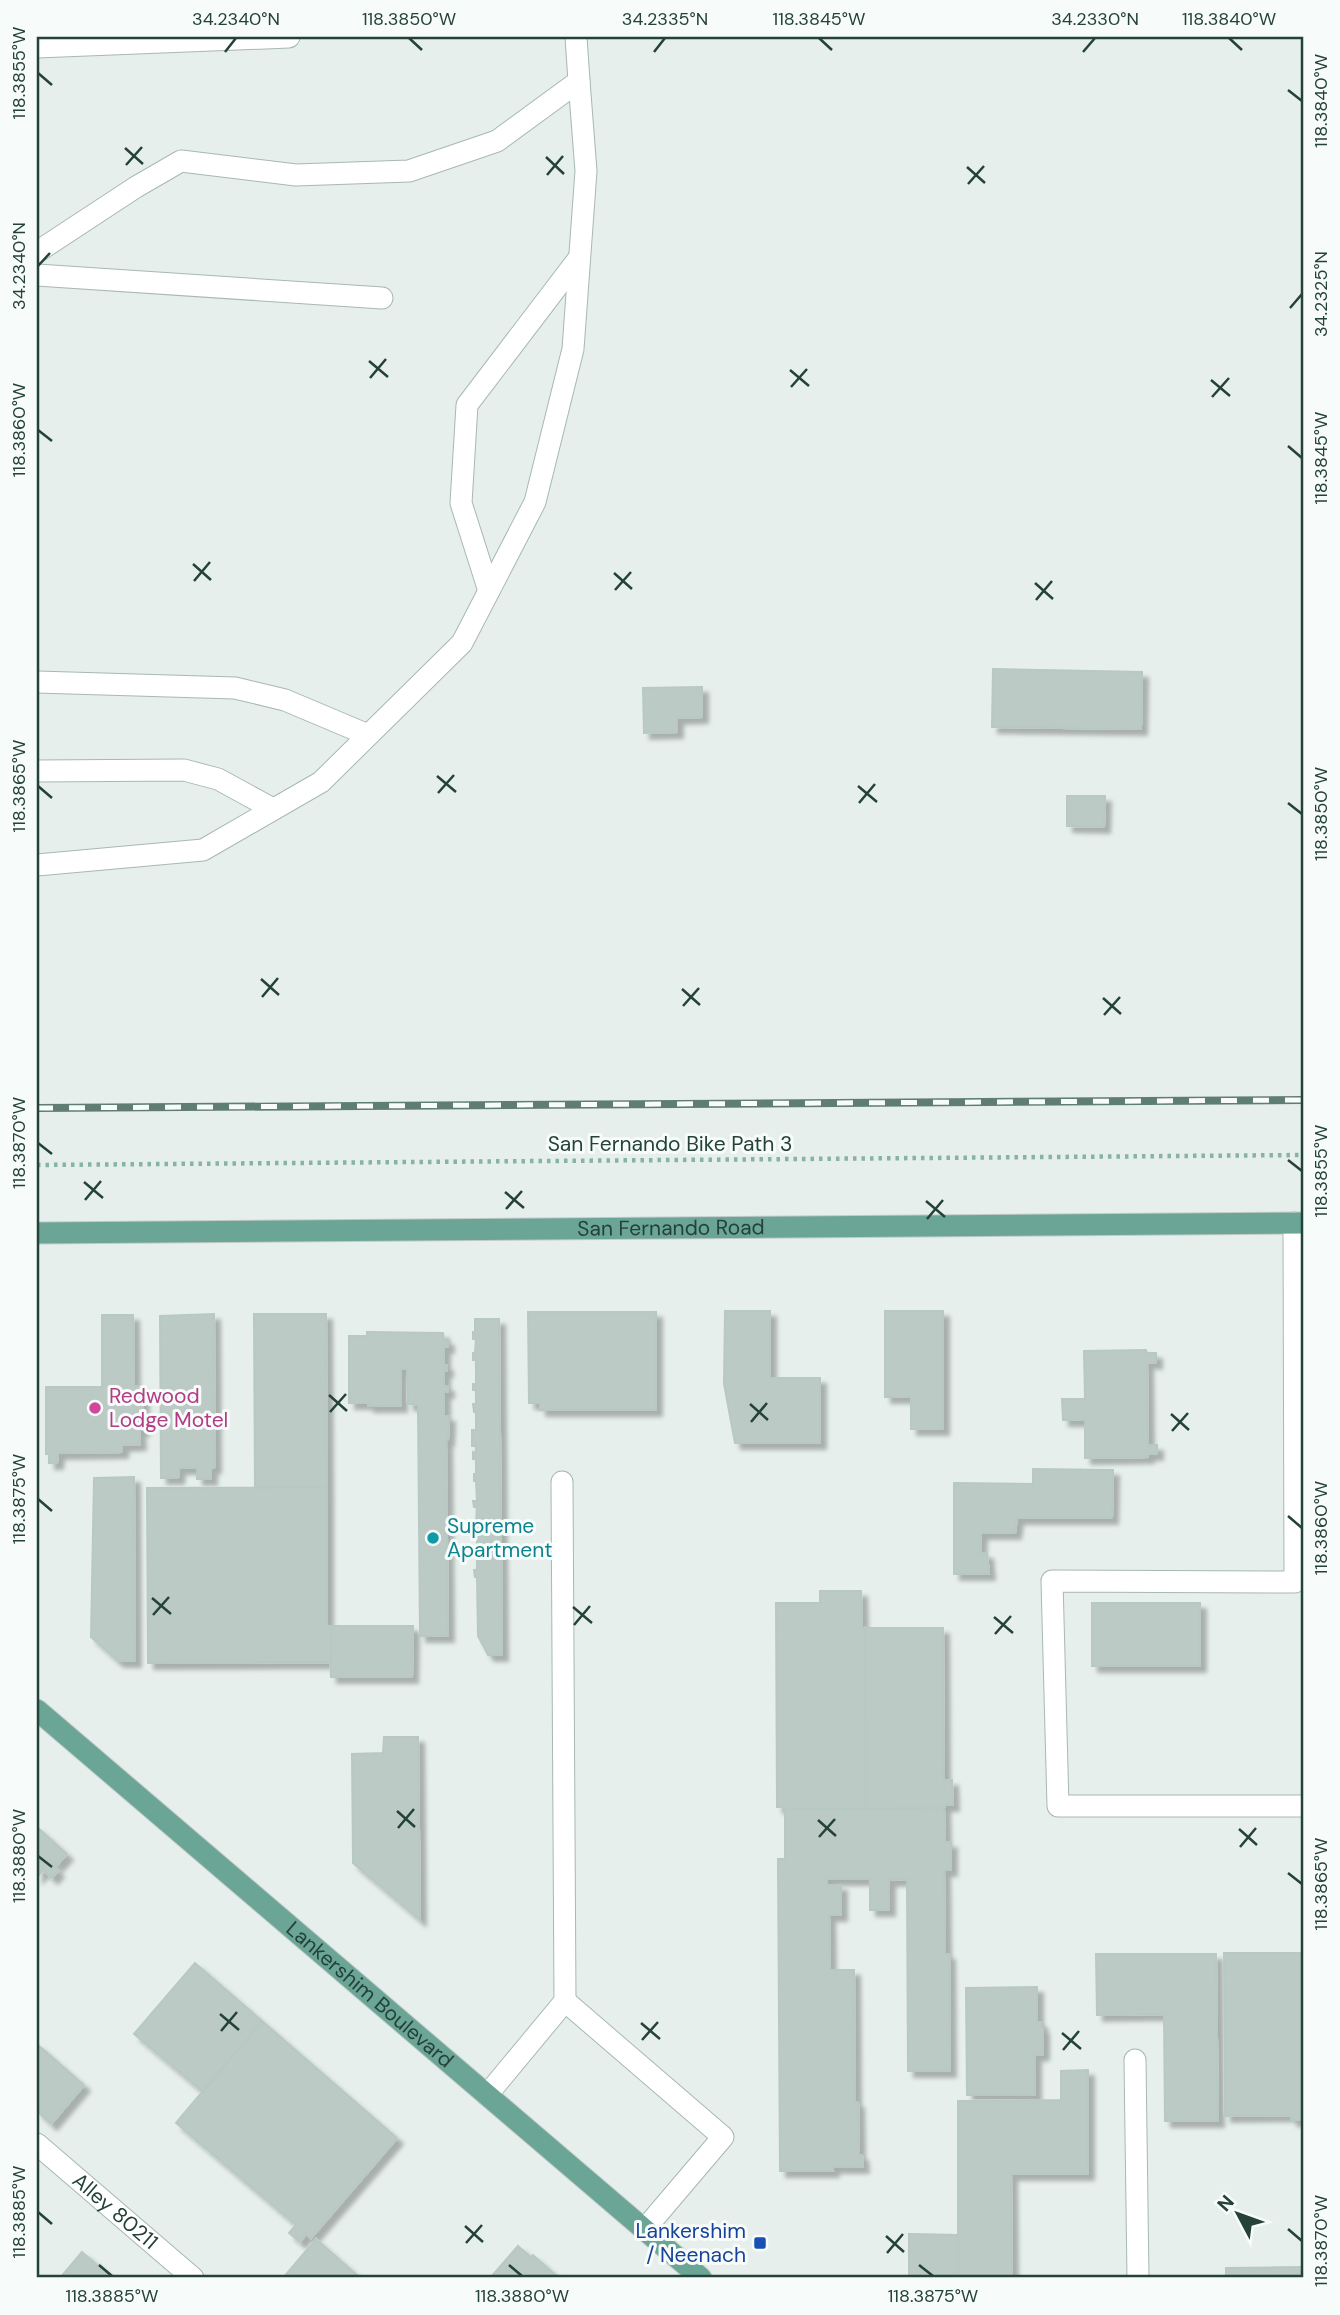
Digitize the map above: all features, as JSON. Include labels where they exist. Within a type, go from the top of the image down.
[{"type":"main road","name":"San Fernando Road","points":[[37,1233],[1299,1223]]},
{"type":"main road","name":"Lankershim Boulevard","points":[[37,1710],[701,2278]]},
{"type":"lane","points":[[37,47],[289,37]]},
{"type":"lane","points":[[37,865],[203,850],[321,782],[461,643],[535,502],[573,349],[586,171],[576,37]]},
{"type":"lane","points":[[37,252],[181,161],[296,175],[410,171],[497,141],[579,81]]},
{"type":"lane","points":[[489,591],[461,503],[467,405],[580,258]]},
{"type":"lane","points":[[37,275],[382,298]]},
{"type":"lane","points":[[37,682],[235,688],[285,700],[368,735]]},
{"type":"lane","points":[[37,771],[184,770],[218,779],[274,809]]},
{"type":"lane","points":[[1299,1223],[1299,1582],[1052,1581],[1058,1806],[1303,1806]]},
{"type":"lane","points":[[487,2095],[565,2001],[562,1482]]},
{"type":"lane","points":[[565,2001],[723,2137],[644,2230]]},
{"type":"lane","points":[[1135,2060],[1138,2278]]},
{"type":"lane","name":"Alley 80211","points":[[37,2144],[193,2278]]},
{"type":"path","name":"San Fernando Bike Path 3","points":[[37,1165],[1303,1155]]},
{"type":"building","points":[[993,669],[1142,672],[1141,729],[992,727]]},
{"type":"building","points":[[702,687],[702,717],[677,718],[677,732],[644,733],[643,688]]},
{"type":"building","points":[[1067,796],[1105,796],[1104,827],[1067,826]]},
{"type":"building","points":[[725,1311],[770,1311],[770,1378],[820,1378],[820,1443],[735,1443],[724,1384]]},
{"type":"building","points":[[885,1311],[943,1311],[943,1429],[911,1429],[911,1397],[885,1397]]},
{"type":"building","points":[[528,1312],[656,1312],[656,1410],[540,1410],[540,1403],[529,1403]]},
{"type":"building","points":[[214,1314],[215,1467],[211,1468],[211,1479],[197,1479],[197,1468],[179,1468],[178,1478],[161,1478],[160,1316]]},
{"type":"building","points":[[254,1314],[326,1314],[327,1487],[255,1488]]},
{"type":"building","name":"Redwood Lodge Motel","points":[[102,1315],[133,1315],[134,1386],[143,1386],[143,1430],[139,1430],[140,1444],[122,1445],[122,1452],[58,1453],[57,1463],[49,1463],[49,1454],[46,1454],[46,1387],[102,1387]]},
{"type":"building","name":"Supreme Apartment","points":[[475,1319],[499,1319],[502,1655],[488,1655],[478,1636],[477,1577],[474,1570],[477,1570],[474,1549],[477,1549],[477,1529],[474,1529],[474,1522],[477,1507],[474,1507],[473,1501],[477,1501],[474,1481],[476,1459],[473,1459],[476,1446],[472,1446],[472,1430],[476,1430],[473,1404],[476,1404],[476,1390],[473,1390],[473,1384],[476,1384],[476,1360],[473,1360]]},
{"type":"building","name":"Supreme Apartment","points":[[367,1332],[443,1333],[444,1340],[448,1340],[448,1347],[444,1347],[444,1365],[447,1365],[447,1371],[444,1371],[444,1386],[448,1386],[448,1392],[444,1392],[444,1416],[449,1416],[446,1440],[448,1636],[420,1636],[418,1405],[408,1404],[407,1369],[401,1369],[401,1406],[349,1403],[349,1336],[367,1336]]},
{"type":"building","points":[[1146,1350],[1147,1353],[1156,1353],[1156,1363],[1147,1362],[1148,1445],[1157,1445],[1157,1454],[1148,1454],[1148,1457],[1085,1458],[1085,1420],[1063,1420],[1062,1399],[1085,1399],[1084,1351]]},
{"type":"building","points":[[1033,1469],[1113,1470],[1112,1518],[1017,1518],[1015,1533],[981,1533],[980,1553],[987,1553],[989,1574],[954,1574],[954,1483],[1033,1484]]},
{"type":"building","name":"Redwood Lodge Motel","points":[[134,1477],[135,1661],[118,1661],[91,1637],[94,1478]]},
{"type":"building","points":[[327,1487],[327,1626],[331,1626],[331,1677],[330,1662],[148,1663],[147,1488]]},
{"type":"building","points":[[820,1591],[861,1591],[862,1629],[865,1628],[866,1809],[777,1807],[776,1603],[820,1603]]},
{"type":"building","points":[[1092,1603],[1200,1603],[1200,1666],[1092,1666]]},
{"type":"building","points":[[331,1626],[413,1626],[412,1677],[331,1677]]},
{"type":"building","points":[[865,1628],[943,1628],[944,1781],[952,1780],[953,1805],[945,1805],[944,1808],[866,1809]]},
{"type":"building","points":[[384,1737],[418,1737],[420,1920],[353,1863],[352,1754],[383,1753]]},
{"type":"building","points":[[944,1808],[945,1843],[951,1842],[951,1870],[944,1870],[945,1954],[949,1954],[950,2071],[908,2071],[907,1879],[889,1880],[889,1910],[870,1910],[870,1879],[827,1879],[827,1885],[841,1885],[841,1915],[829,1915],[830,1970],[854,1970],[855,2102],[858,2102],[859,2155],[862,2155],[863,2167],[832,2167],[833,2171],[780,2171],[778,1859],[785,1859],[785,1809]]},
{"type":"building","points":[[37,1827],[67,1854],[57,1865],[51,1860],[49,1862],[58,1871],[52,1878],[43,1870],[37,1877]]},
{"type":"building","points":[[1224,1953],[1303,1953],[1303,2120],[1291,2120],[1291,2115],[1225,2116]]},
{"type":"building","points":[[1096,1954],[1216,1954],[1218,2121],[1165,2121],[1164,2014],[1097,2015]]},
{"type":"building","points":[[195,1963],[262,2021],[203,2092],[134,2034]]},
{"type":"building","points":[[1037,1987],[1037,2022],[1041,2022],[1043,2028],[1043,2054],[1035,2055],[1035,2095],[967,2095],[966,1988]]},
{"type":"building","points":[[262,2021],[397,2138],[311,2238],[306,2234],[300,2242],[289,2233],[296,2225],[176,2123]]},
{"type":"building","points":[[37,2044],[84,2085],[51,2124],[37,2111]]},
{"type":"building","points":[[1088,2070],[1088,2174],[1011,2174],[1012,2278],[958,2278],[958,2101],[1061,2100],[1061,2071]]},
{"type":"building","points":[[909,2234],[958,2235],[958,2278],[909,2278]]},
{"type":"building","points":[[316,2239],[357,2275],[354,2278],[283,2278]]},
{"type":"building","points":[[518,2246],[531,2257],[533,2255],[559,2278],[490,2278]]},
{"type":"building","points":[[82,2252],[113,2278],[60,2278]]},
{"type":"building","points":[[1303,2267],[1303,2278],[1226,2278],[1226,2268]]},
{"type":"railway","points":[[37,1108],[1303,1100]]},
{"type":"place","name":"Redwood Lodge Motel","points":[[95,1408]]},
{"type":"place","name":"Supreme Apartment","points":[[433,1538]]},
{"type":"place","name":"Lankershim / Neenach","points":[[760,2243]]}]
